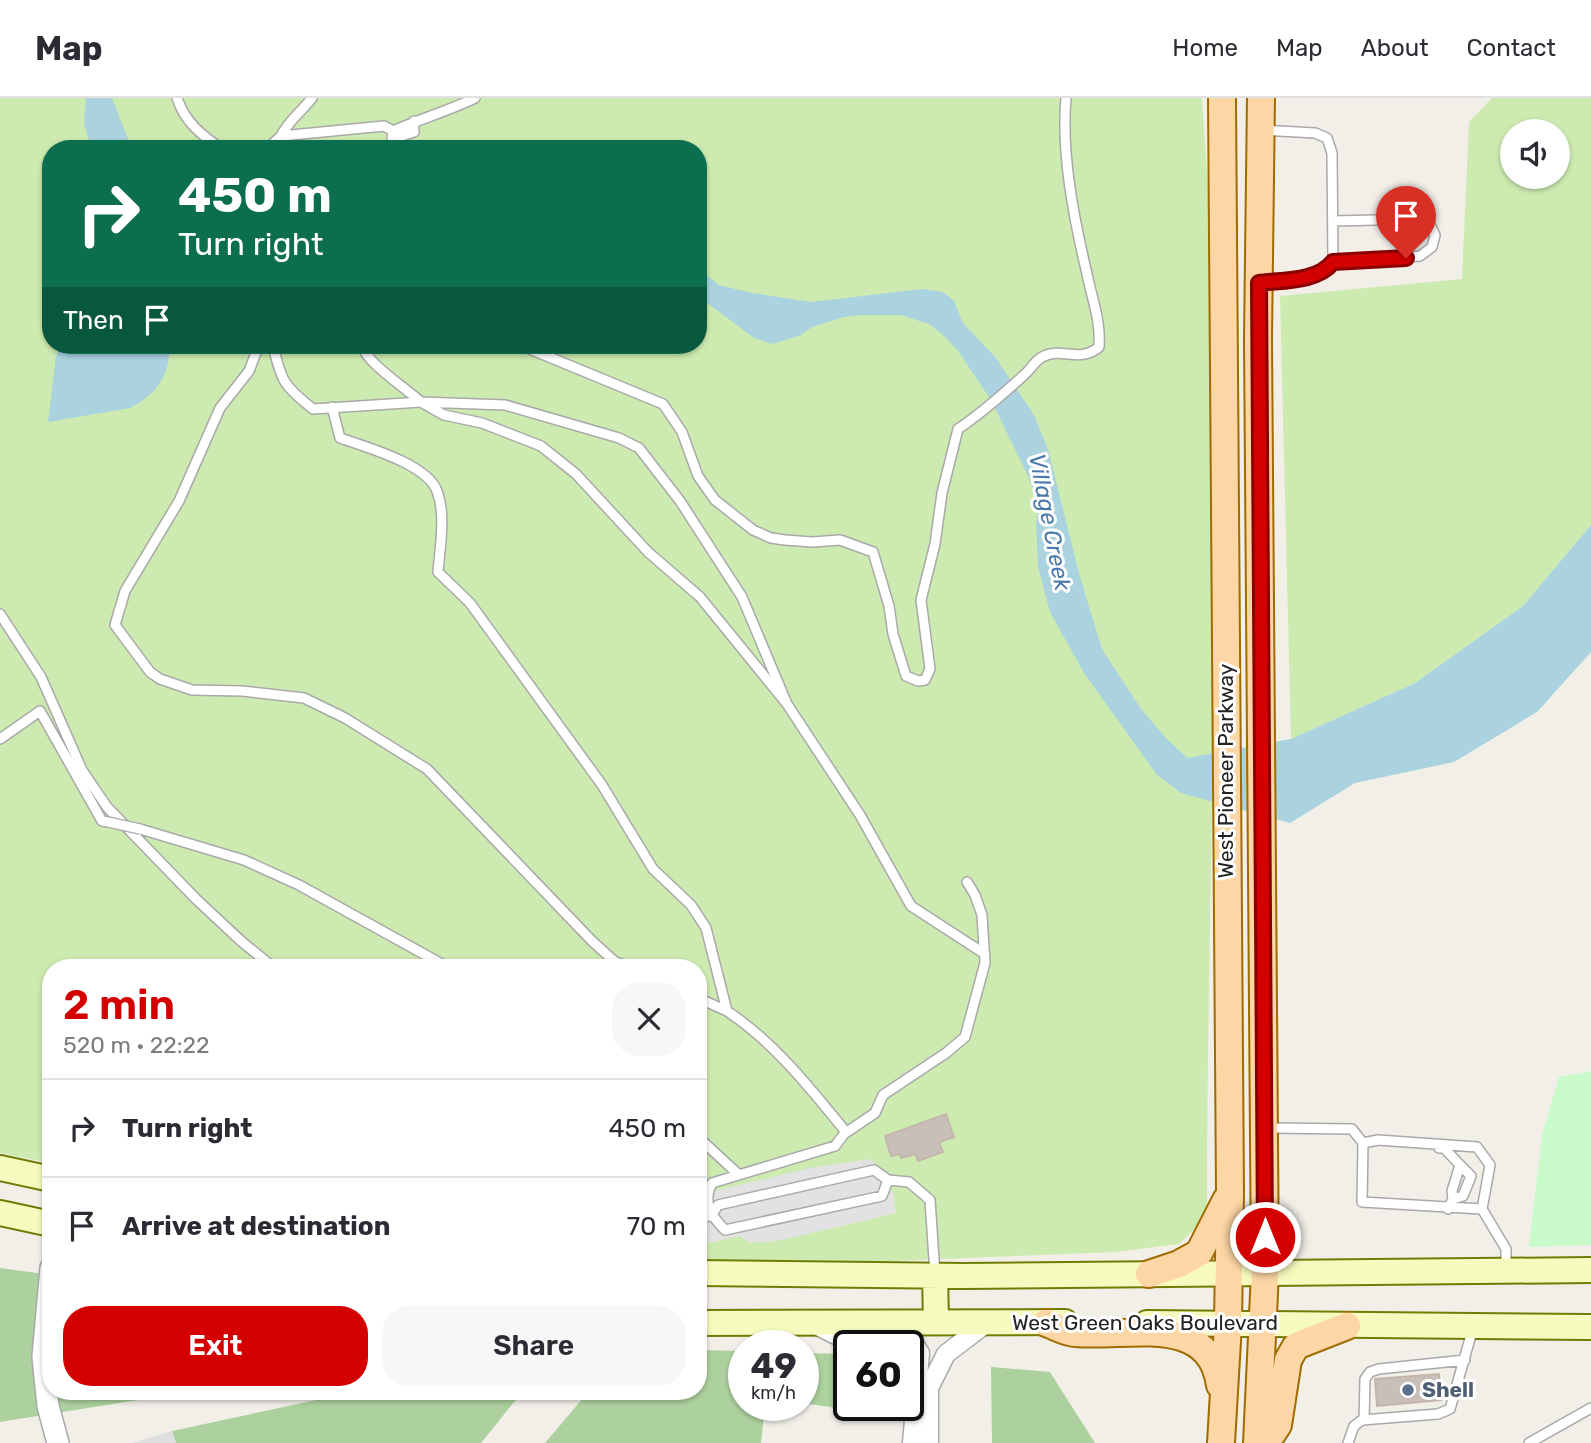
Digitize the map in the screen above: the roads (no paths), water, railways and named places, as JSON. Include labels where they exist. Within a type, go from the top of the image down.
[{"type":"main road","name":"West Pioneer Parkway","points":[[1257,1443],[1265,1272],[1259,283],[1261,98]]},
{"type":"main road","name":"West Pioneer Parkway","points":[[1221,1443],[1228,1324],[1230,1192],[1222,111]]},
{"type":"main road","points":[[1222,111],[1232,156],[1235,259],[1247,281],[1259,283]]},
{"type":"main road","points":[[1224,493],[1261,493]]},
{"type":"main road","points":[[0,1168],[42,1177]]},
{"type":"main road","points":[[1149,1274],[1179,1264],[1199,1253],[1230,1192]]},
{"type":"main road","points":[[0,1213],[42,1222]]},
{"type":"main road","points":[[707,1273],[935,1276],[1591,1270]]},
{"type":"main road","points":[[935,1276],[936,1322]]},
{"type":"main road","points":[[1046,1322],[1073,1333],[1171,1333],[1193,1340],[1212,1356],[1219,1375],[1223,1408]]},
{"type":"main road","name":"West Green Oaks Boulevard","points":[[707,1323],[1264,1323],[1591,1327]]},
{"type":"main road","points":[[1266,1443],[1278,1426],[1288,1360],[1296,1346],[1347,1326]]},
{"type":"street","points":[[810,1321],[833,1332]]},
{"type":"street","points":[[924,1407],[929,1388],[946,1353],[988,1322]]},
{"type":"street","points":[[47,1400],[58,1443]]},
{"type":"street","points":[[912,1443],[920,1421]]},
{"type":"street","points":[[924,1421],[929,1443]]},
{"type":"lane","points":[[177,98],[183,114],[208,140]]},
{"type":"lane","points":[[277,140],[286,125],[312,98]]},
{"type":"lane","points":[[281,136],[384,126],[393,131],[414,121],[451,110],[475,98]]},
{"type":"lane","points":[[542,354],[663,404],[682,432],[698,476],[715,500],[752,530],[785,540],[841,540],[873,552],[890,606],[892,634],[906,676],[918,681],[925,680],[930,669],[921,600],[935,544],[942,493],[958,429],[979,415],[1040,358],[1056,352],[1075,356],[1089,355],[1099,347],[1101,328],[1076,224],[1063,126],[1066,98]]},
{"type":"lane","points":[[1259,283],[1312,276],[1326,272],[1333,262],[1332,153],[1327,138],[1315,133],[1261,130]]},
{"type":"lane","points":[[1333,221],[1419,219],[1429,223],[1435,235],[1432,247],[1420,256],[1333,262]]},
{"type":"lane","points":[[256,354],[249,371],[220,408],[179,501],[125,591],[115,625],[150,672],[160,679],[192,690],[242,691],[304,698],[345,718],[427,769],[612,959]]},
{"type":"lane","points":[[275,354],[279,370],[290,391],[313,409],[421,402],[505,405],[619,438],[639,448],[680,501],[741,597],[788,704]]},
{"type":"lane","points":[[366,354],[421,402],[444,415],[482,424],[541,446],[576,474],[648,552],[700,597],[788,704],[860,815],[911,906],[985,954]]},
{"type":"lane","points":[[332,407],[340,438],[413,466],[437,489],[441,520],[438,572],[470,603],[601,785],[653,869],[691,905],[706,928],[727,1011]]},
{"type":"lane","points":[[0,614],[41,677],[82,770],[107,807],[196,899],[263,959]]},
{"type":"lane","points":[[0,739],[40,711],[102,821],[140,829],[244,860],[299,885],[433,959]]},
{"type":"lane","points":[[888,1180],[881,1196],[724,1230],[710,1216],[707,1193],[712,1183],[835,1146],[846,1132],[875,1112],[883,1095],[965,1037],[985,963],[982,915],[967,882]]},
{"type":"lane","points":[[707,1002],[748,1025],[796,1071],[846,1132]]},
{"type":"lane","points":[[1264,1128],[1352,1129],[1363,1143],[1362,1202],[1482,1209]]},
{"type":"lane","points":[[1363,1143],[1378,1140],[1477,1147],[1490,1166],[1482,1209],[1506,1249],[1506,1271]]},
{"type":"lane","points":[[1378,1140],[1389,1146],[1444,1148],[1460,1165],[1452,1191],[1453,1199],[1448,1209]]},
{"type":"lane","points":[[707,1145],[738,1174]]},
{"type":"lane","points":[[707,1216],[718,1205],[874,1170],[888,1180],[909,1182],[930,1200],[935,1276]]},
{"type":"lane","points":[[1348,1443],[1354,1426],[1364,1420],[1438,1414],[1450,1409],[1473,1326]]},
{"type":"lane","points":[[1364,1420],[1364,1379],[1370,1372],[1465,1360]]},
{"type":"lane","points":[[1529,1443],[1591,1408]]},
{"type":"water","points":[[86,98],[112,98],[128,140],[89,140],[84,124]]},
{"type":"water","name":"Village Creek","points":[[707,275],[719,285],[811,302],[922,289],[943,292],[954,301],[963,323],[996,358],[1034,415],[1048,449],[1080,577],[1102,649],[1141,709],[1187,758],[1291,739],[1415,683],[1523,606],[1591,525],[1591,652],[1537,712],[1454,762],[1355,783],[1290,823],[1181,793],[1157,775],[1084,673],[1050,612],[1038,567],[1036,523],[1039,504],[1029,478],[991,400],[958,351],[943,335],[929,324],[901,315],[861,315],[844,317],[812,327],[801,335],[773,344],[754,338],[707,303]]},
{"type":"water","points":[[169,354],[168,365],[160,383],[139,403],[130,408],[48,422],[56,356]]},
{"type":"place","name":"Shell","points":[[1408,1390]]}]
